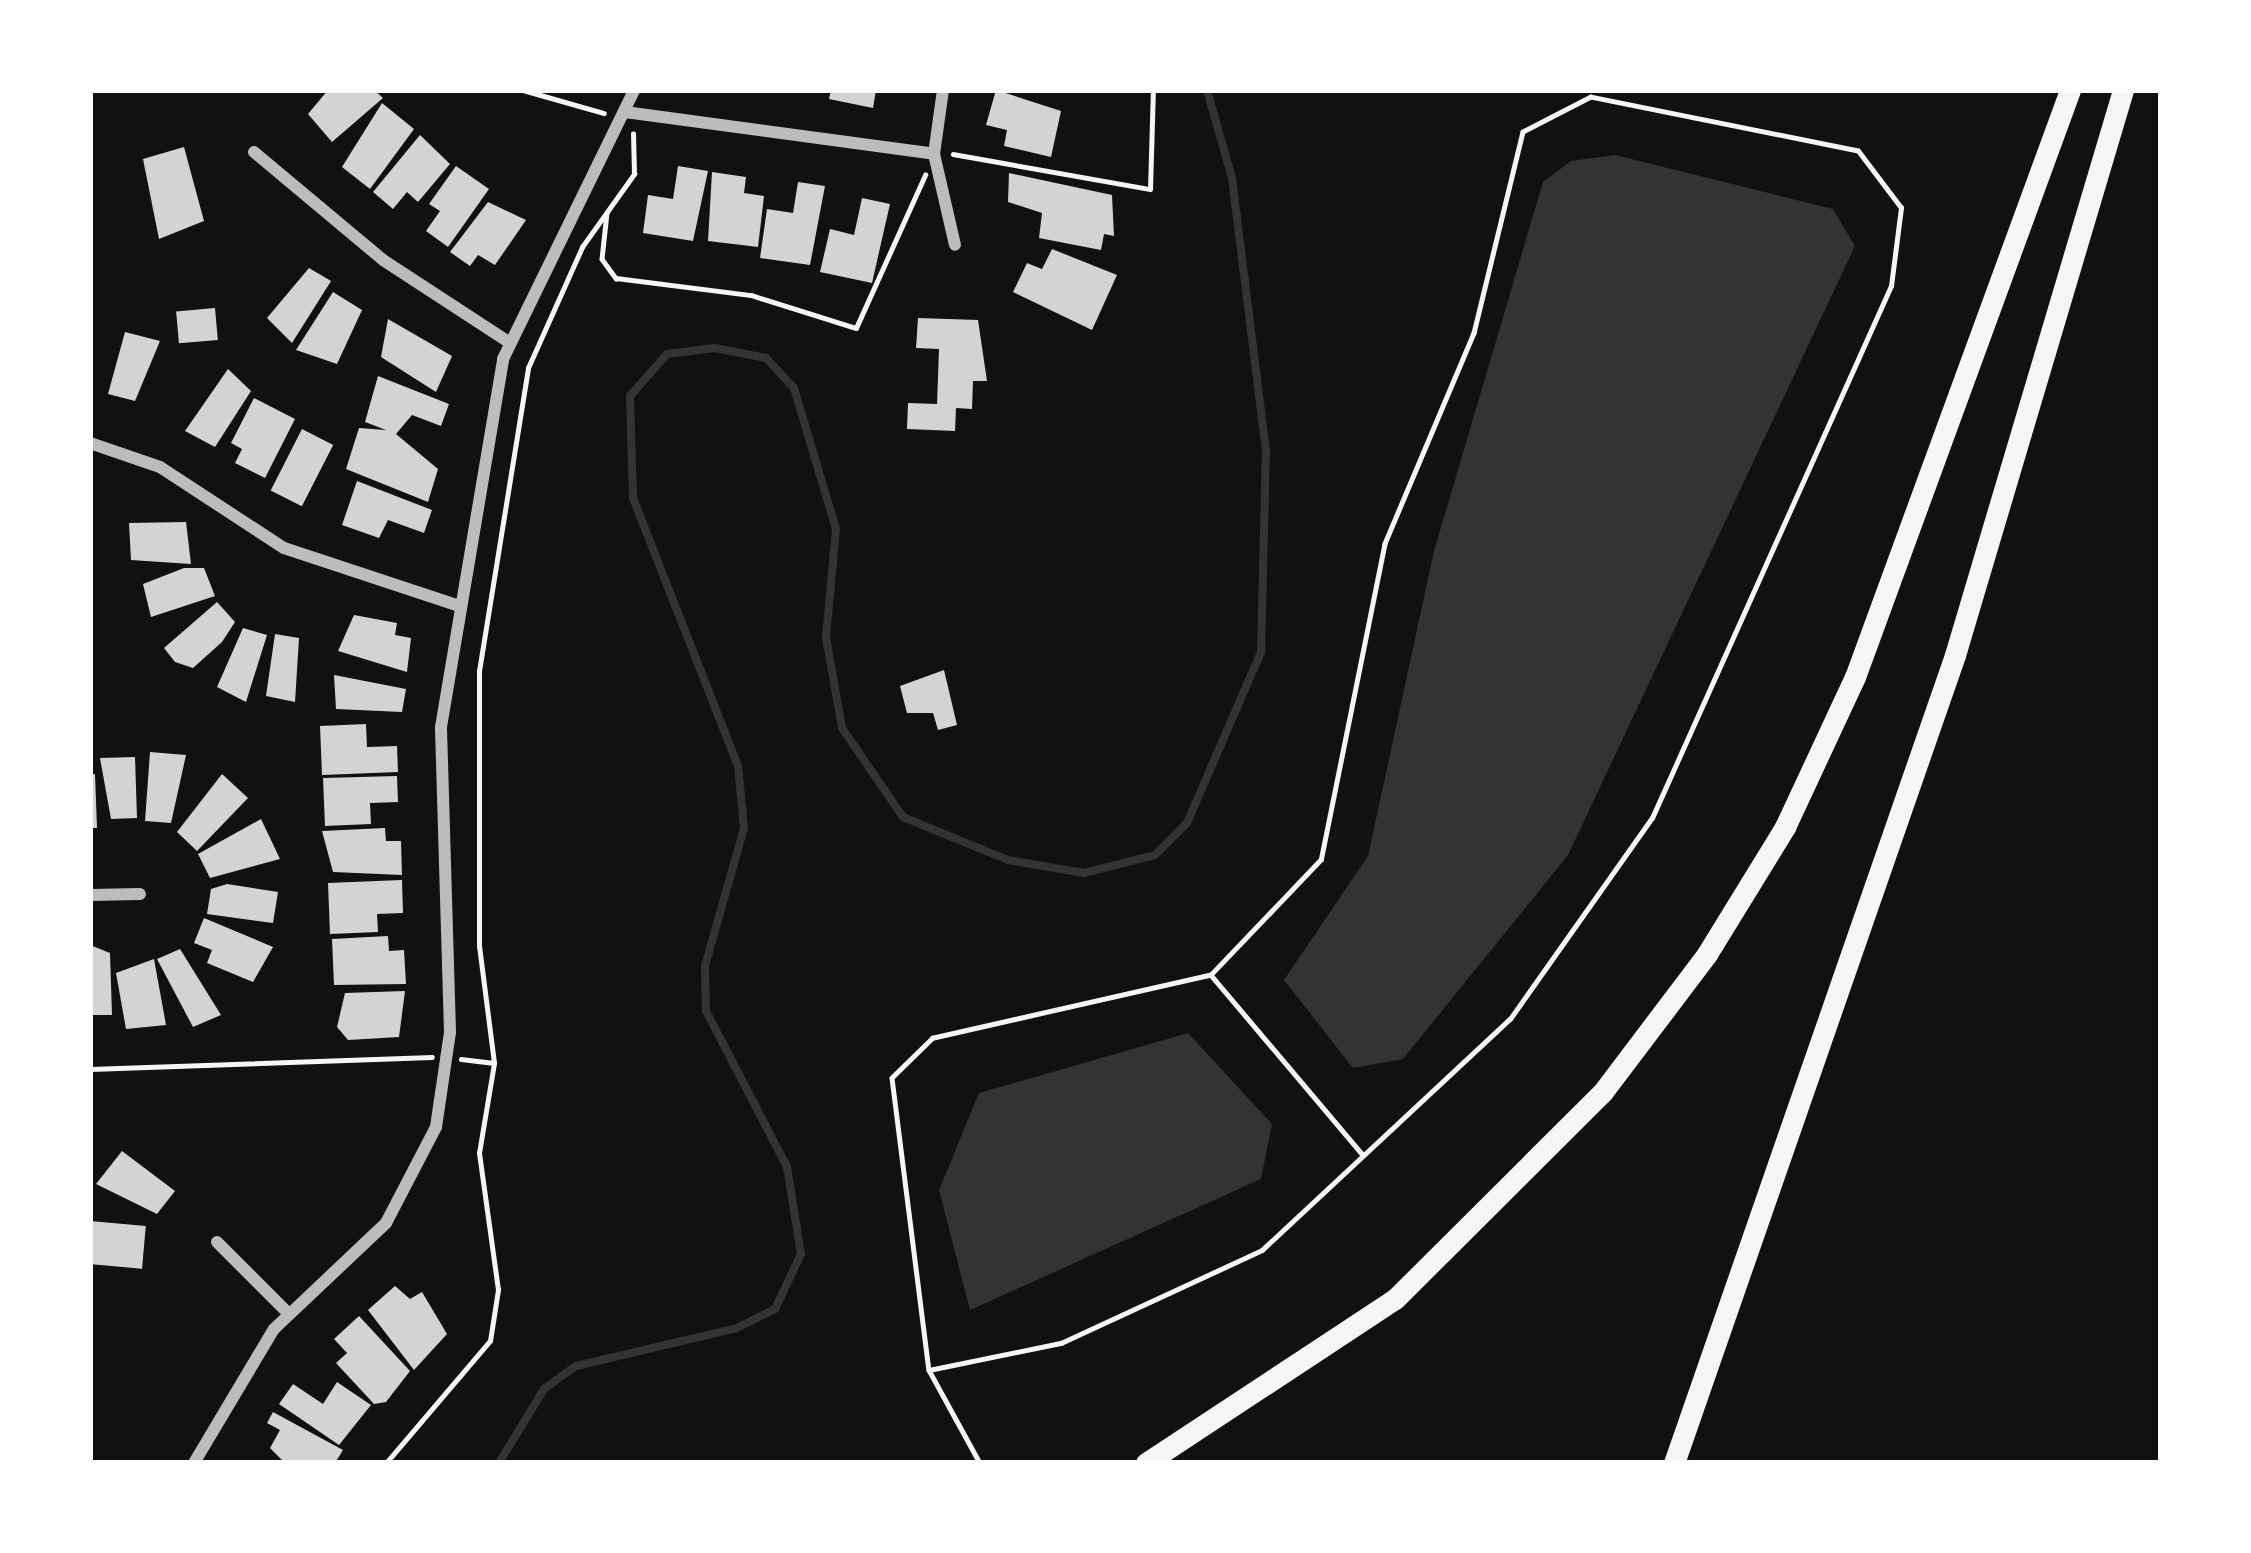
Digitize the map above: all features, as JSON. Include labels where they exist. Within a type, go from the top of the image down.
[{"type":"highway","points":[[1146,1463],[1395,1299],[1602,1093],[1707,954],[1785,827],[1855,677],[2070,90]]},
{"type":"highway","points":[[1674,1463],[1947,678],[2123,90]]},
{"type":"street","points":[[194,1463],[288,1313],[386,1223],[443,1103],[441,727],[508,342],[634,90]]},
{"type":"street","points":[[943,90],[934,154],[955,245]]},
{"type":"street","points":[[625,112],[934,154]]},
{"type":"street","points":[[254,152],[382,260],[508,342]]},
{"type":"street","points":[[90,443],[160,467],[284,548],[459,606]]},
{"type":"street","points":[[90,896],[140,894]]},
{"type":"street","points":[[218,1242],[288,1313]]},
{"type":"path","points":[[523,90],[606,113]]},
{"type":"path","points":[[957,152],[1150,188],[1153,90]]},
{"type":"path","points":[[928,1370],[1061,1343],[1262,1250],[1510,1019],[1652,818],[1720,680],[1891,286],[1901,208],[1858,151],[1591,98],[1523,132],[1474,333],[1385,544],[1321,860],[1211,974],[933,1038],[892,1078],[928,1370],[980,1463]]},
{"type":"path","points":[[386,1463],[466,1382],[490,1341],[498,1291],[478,1153],[494,1063],[476,727],[490,586],[540,328],[608,207],[634,174],[636,136]]},
{"type":"path","points":[[608,207],[602,259],[616,278],[751,295],[856,328],[919,179]]},
{"type":"path","points":[[1211,974],[1363,1154]]},
{"type":"path","points":[[90,1069],[434,1057]]},
{"type":"path","points":[[462,1059],[494,1063]]},
{"type":"shaded area","points":[[1615,155],[1833,209],[1855,246],[1568,855],[1403,1059],[1353,1068],[1284,980],[1368,856],[1434,551],[1543,182],[1571,161]]},
{"type":"shaded area","points":[[1188,1033],[1272,1124],[1261,1179],[970,1310],[939,1190],[979,1093]]},
{"type":"building","points":[[328,90],[374,90],[383,98],[332,142],[308,114]]},
{"type":"building","points":[[831,90],[876,90],[873,108],[829,99]]},
{"type":"building","points":[[996,90],[1061,111],[1051,157],[1004,146],[1007,130],[986,125]]},
{"type":"building","points":[[382,103],[414,129],[370,189],[342,167]]},
{"type":"building","points":[[420,135],[450,164],[418,202],[407,192],[393,209],[373,192]]},
{"type":"building","points":[[184,147],[204,221],[159,239],[143,159]]},
{"type":"building","points":[[456,166],[489,189],[448,247],[426,231],[440,211],[429,204]]},
{"type":"building","points":[[678,166],[708,171],[693,241],[643,233],[648,195],[673,199]]},
{"type":"building","points":[[712,172],[746,177],[744,193],[764,196],[758,247],[708,241]]},
{"type":"building","points":[[1009,173],[1112,195],[1114,236],[1104,234],[1101,250],[1039,238],[1042,213],[1008,202]]},
{"type":"building","points":[[798,182],[825,186],[810,265],[760,258],[767,209],[793,213]]},
{"type":"building","points":[[862,198],[890,204],[872,283],[820,272],[830,229],[854,235]]},
{"type":"building","points":[[488,202],[526,220],[495,265],[478,255],[470,266],[450,252]]},
{"type":"building","points":[[1052,249],[1117,275],[1092,330],[1013,292],[1027,263],[1042,269]]},
{"type":"building","points":[[309,268],[331,281],[292,343],[267,318]]},
{"type":"building","points":[[333,292],[362,310],[337,364],[296,350]]},
{"type":"building","points":[[215,308],[218,340],[179,343],[176,311]]},
{"type":"building","points":[[918,318],[978,320],[987,381],[973,381],[972,409],[956,408],[955,431],[907,429],[908,403],[937,404],[939,349],[916,348]]},
{"type":"building","points":[[388,319],[452,356],[436,392],[381,357]]},
{"type":"building","points":[[125,332],[160,341],[135,401],[108,394]]},
{"type":"building","points":[[228,369],[251,391],[215,447],[185,431]]},
{"type":"building","points":[[378,376],[449,404],[441,426],[412,415],[396,434],[438,469],[428,502],[346,469],[359,428],[386,430],[365,422]]},
{"type":"building","points":[[254,398],[295,419],[265,478],[235,463],[242,449],[231,443]]},
{"type":"building","points":[[302,429],[333,445],[302,506],[271,490]]},
{"type":"building","points":[[357,481],[432,510],[424,533],[388,520],[379,538],[342,525]]},
{"type":"building","points":[[186,522],[191,564],[131,560],[129,523]]},
{"type":"building","points":[[184,568],[204,568],[215,596],[151,617],[143,584]]},
{"type":"building","points":[[217,602],[235,622],[222,642],[193,668],[175,662],[164,648]]},
{"type":"building","points":[[354,615],[397,623],[395,635],[411,638],[407,672],[338,651]]},
{"type":"building","points":[[243,628],[267,635],[246,702],[217,687]]},
{"type":"building","points":[[275,634],[299,638],[295,702],[266,696]]},
{"type":"building","points":[[944,670],[957,725],[938,730],[933,713],[907,713],[900,686]]},
{"type":"building","points":[[334,675],[406,689],[402,712],[336,709]]},
{"type":"building","points":[[366,724],[367,747],[397,746],[398,772],[322,775],[320,726]]},
{"type":"building","points":[[150,752],[186,755],[171,823],[145,821]]},
{"type":"building","points":[[135,757],[137,818],[111,819],[100,758]]},
{"type":"building","points":[[95,774],[97,828],[90,828],[90,775]]},
{"type":"building","points":[[222,774],[248,798],[197,851],[177,832]]},
{"type":"building","points":[[397,776],[398,802],[370,803],[371,824],[325,826],[323,778]]},
{"type":"building","points":[[261,819],[280,859],[210,878],[198,854]]},
{"type":"building","points":[[385,828],[386,841],[401,841],[402,875],[333,872],[322,831]]},
{"type":"building","points":[[402,880],[403,913],[377,914],[378,932],[330,934],[328,883]]},
{"type":"building","points":[[227,884],[278,892],[273,923],[207,914],[211,889]]},
{"type":"building","points":[[204,918],[273,947],[253,982],[207,963],[212,950],[194,943]]},
{"type":"building","points":[[388,936],[389,951],[404,950],[406,984],[334,985],[332,939]]},
{"type":"building","points":[[90,945],[110,953],[112,1015],[90,1015]]},
{"type":"building","points":[[180,949],[221,1015],[193,1027],[157,959]]},
{"type":"building","points":[[154,959],[166,1025],[126,1029],[116,973]]},
{"type":"building","points":[[405,991],[399,1037],[348,1040],[337,1027],[345,993]]},
{"type":"building","points":[[122,1151],[175,1191],[157,1214],[96,1184]]},
{"type":"building","points":[[90,1221],[146,1226],[142,1269],[90,1264]]},
{"type":"building","points":[[395,1286],[410,1299],[422,1292],[447,1334],[414,1370],[368,1310]]},
{"type":"building","points":[[359,1316],[410,1371],[386,1402],[374,1404],[336,1363],[347,1353],[334,1339]]},
{"type":"building","points":[[337,1382],[371,1405],[339,1445],[279,1404],[293,1384],[323,1404]]},
{"type":"building","points":[[273,1412],[343,1450],[335,1463],[285,1463],[270,1448],[280,1430],[267,1423]]},
{"type":"waterway","points":[[499,1463],[544,1389],[576,1366],[737,1328],[775,1309],[801,1254],[787,1167],[706,1011],[705,966],[744,828],[738,766],[633,498],[630,396],[667,354],[715,348],[766,358],[794,388],[836,529],[826,637],[842,728],[903,817],[1008,860],[1084,873],[1155,855],[1187,823],[1261,652],[1266,451],[1232,178],[1207,90]]}]
